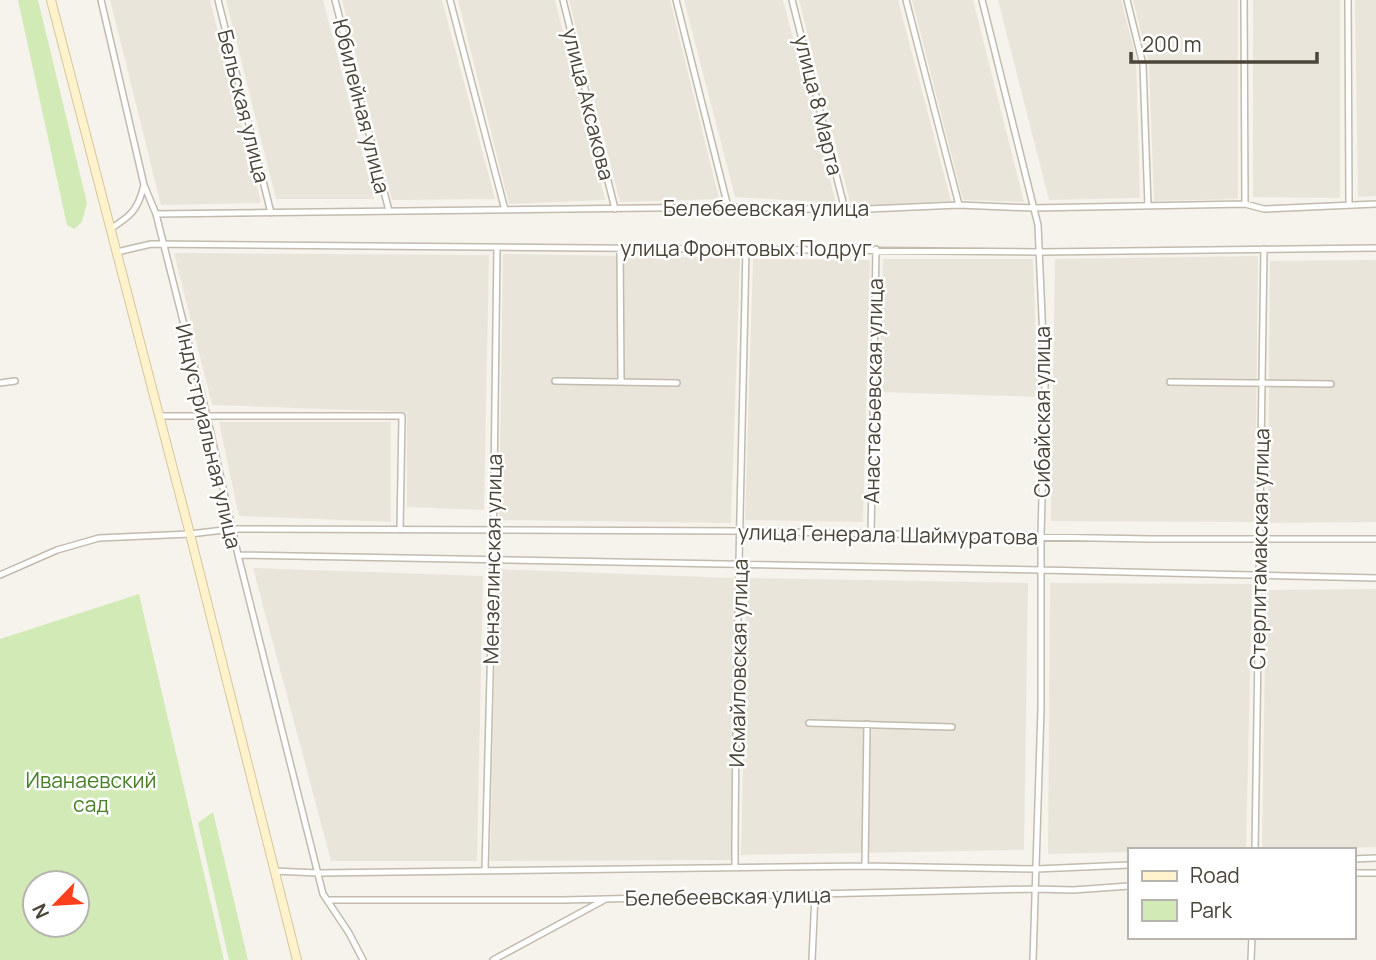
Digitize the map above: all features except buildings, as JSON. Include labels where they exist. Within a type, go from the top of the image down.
[{"type":"street","points":[[51,0],[297,960]]},
{"type":"street","name":"Индустриальная улица","points":[[101,0],[144,185],[156,214],[207,416],[238,555],[267,662],[317,873],[323,894],[363,960]]},
{"type":"street","name":"Бельская улица","points":[[218,0],[271,212]]},
{"type":"street","name":"Юбилейная улица","points":[[335,0],[388,211]]},
{"type":"street","points":[[450,0],[505,210]]},
{"type":"street","name":"улица Аксакова","points":[[563,0],[615,209]]},
{"type":"street","points":[[677,0],[728,207]]},
{"type":"street","name":"улица 8 Марта","points":[[792,0],[845,210]]},
{"type":"street","points":[[906,0],[959,205]]},
{"type":"street","name":"Сибайская улица","points":[[982,0],[1038,225],[1041,252],[1045,386],[1033,960]]},
{"type":"street","points":[[1127,0],[1143,65],[1147,206]]},
{"type":"street","points":[[1244,0],[1245,204]]},
{"type":"street","points":[[1348,0],[1349,204]]},
{"type":"street","points":[[110,229],[130,217],[140,200],[144,185]]},
{"type":"street","name":"Белебеевская улица","points":[[156,214],[728,207],[845,210],[959,205],[1033,208],[1245,204],[1264,209],[1376,204]]},
{"type":"street","name":"улица Фронтовых Подруг","points":[[117,253],[151,244],[1041,252],[1376,248]]},
{"type":"street","name":"Мензелинская улица","points":[[485,870],[497,247]]},
{"type":"street","points":[[620,248],[621,381]]},
{"type":"street","name":"Исмайловская улица","points":[[735,867],[735,707],[746,248]]},
{"type":"street","name":"Анастасьевская улица","points":[[870,534],[876,249]]},
{"type":"street","name":"Стерлитамакская улица","points":[[1255,848],[1264,249]]},
{"type":"street","points":[[0,383],[15,381]]},
{"type":"street","points":[[555,381],[677,383]]},
{"type":"street","points":[[1170,382],[1331,384]]},
{"type":"street","points":[[159,416],[402,416],[400,530]]},
{"type":"street","name":"улица Генерала Шаймуратова","points":[[0,575],[57,550],[99,538],[190,534],[232,529],[740,531],[1149,539],[1376,539]]},
{"type":"street","points":[[238,555],[1042,569],[1376,578]]},
{"type":"street","points":[[809,723],[952,727]]},
{"type":"street","points":[[865,866],[867,724]]},
{"type":"street","points":[[1355,859],[1376,858]]},
{"type":"street","name":"Белебеевская улица","points":[[274,871],[317,873],[865,866],[1037,869],[1128,865]]},
{"type":"street","points":[[1355,873],[1376,873]]},
{"type":"street","name":"Белебеевская улица","points":[[327,900],[606,899],[1073,890],[1128,886]]},
{"type":"street","points":[[812,960],[815,894]]},
{"type":"street","points":[[493,960],[606,899]]},
{"type":"street","points":[[1251,960],[1252,939]]},
{"type":"shaded area","points":[[110,0],[210,0],[261,203],[161,205]]},
{"type":"shaded area","points":[[226,0],[323,0],[374,199],[276,199]]},
{"type":"shaded area","points":[[342,0],[442,0],[495,199],[392,200]]},
{"type":"shaded area","points":[[458,0],[555,0],[605,200],[509,204]]},
{"type":"shaded area","points":[[569,0],[670,0],[719,199],[620,202]]},
{"type":"shaded area","points":[[684,0],[783,0],[836,203],[735,197]]},
{"type":"shaded area","points":[[799,0],[898,0],[951,201],[851,206]]},
{"type":"shaded area","points":[[912,0],[973,0],[1024,202],[963,200]]},
{"type":"shaded area","points":[[998,0],[1121,0],[1136,58],[1140,198],[1049,200]]},
{"type":"shaded area","points":[[1133,0],[1238,0],[1238,199],[1154,201],[1149,63]]},
{"type":"shaded area","points":[[1253,0],[1340,0],[1340,198],[1253,197]]},
{"type":"shaded area","points":[[1355,0],[1376,0],[1376,196],[1358,197]]},
{"type":"shaded area","points":[[174,253],[489,255],[484,510],[407,507],[407,412],[212,405]]},
{"type":"shaded area","points":[[503,254],[740,258],[731,523],[499,520]]},
{"type":"shaded area","points":[[1258,256],[1255,522],[1051,521],[1055,259]]},
{"type":"shaded area","points":[[753,259],[870,260],[863,522],[745,520]]},
{"type":"shaded area","points":[[883,259],[1033,259],[1038,397],[879,392]]},
{"type":"shaded area","points":[[1376,260],[1376,522],[1268,523],[1270,261]]},
{"type":"shaded area","points":[[219,422],[391,422],[391,522],[239,516]]},
{"type":"shaded area","points":[[253,568],[483,576],[477,861],[331,861]]},
{"type":"shaded area","points":[[497,569],[734,578],[731,860],[490,861]]},
{"type":"shaded area","points":[[747,578],[1028,583],[1024,850],[741,855]]},
{"type":"shaded area","points":[[1050,583],[1252,584],[1246,848],[1128,848],[1128,852],[1048,854]]},
{"type":"shaded area","points":[[1376,589],[1376,847],[1262,848],[1266,590]]},
{"type":"green space","points":[[18,0],[38,0],[87,203],[82,222],[74,229],[67,225]]},
{"type":"green space","name":"Иванаевский сад","points":[[139,594],[224,960],[0,960],[0,639]]},
{"type":"green space","points":[[213,812],[248,960],[229,960],[198,823]]}]
